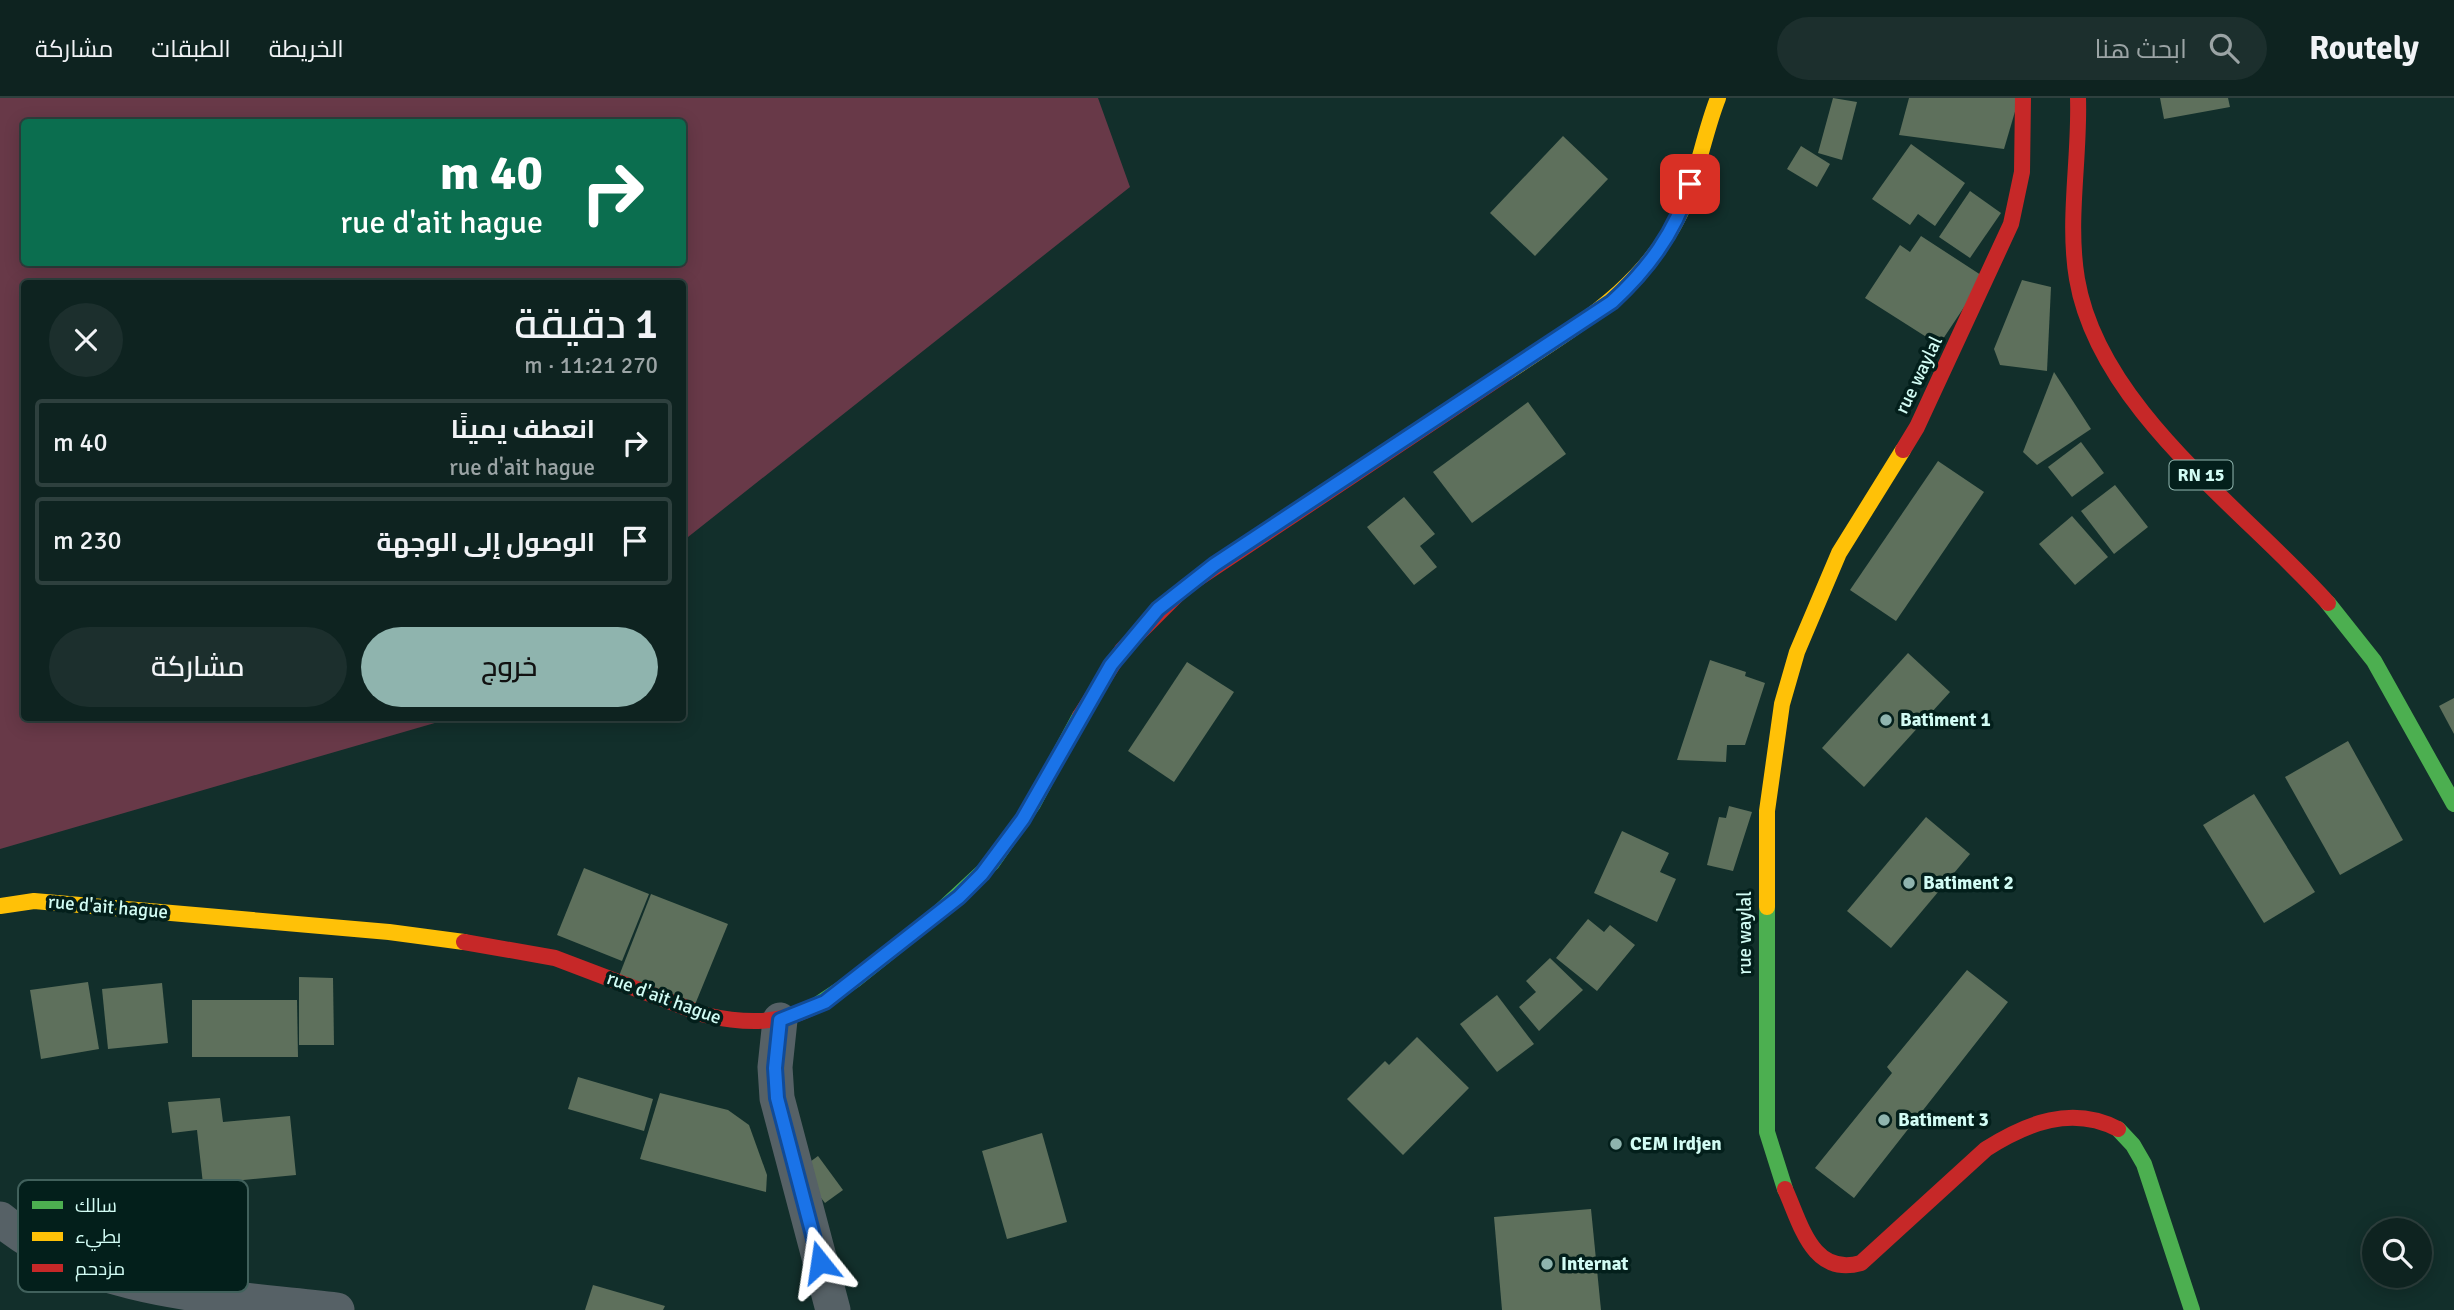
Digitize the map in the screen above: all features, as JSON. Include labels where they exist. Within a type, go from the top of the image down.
[{"type":"street","name":"rue d'ait hague","points":[[0,906],[34,901],[449,939],[555,958],[730,1021],[780,1020],[825,1002],[959,897],[982,874],[1023,819],[1111,665],[1142,627],[1185,586],[1585,321],[1635,280],[1673,229],[1686,200],[1718,98]]},
{"type":"street","name":"rue waylal","points":[[2023,98],[2022,172],[2011,224],[1922,417],[1839,553],[1797,652],[1782,704],[1766,811],[1767,1132],[1777,1171],[1812,1250],[1819,1258],[1839,1267],[1861,1263],[1986,1149],[2005,1136],[2048,1119],[2087,1115],[2101,1119],[2126,1136],[2142,1160],[2192,1310]]},
{"type":"street","name":"RN 15","points":[[2078,98],[2073,234],[2082,301],[2103,358],[2195,470],[2313,585],[2373,659],[2432,770],[2454,804]]},
{"type":"street","points":[[780,1020],[775,1068],[777,1098],[833,1310]]},
{"type":"street","points":[[0,1219],[18,1231]]},
{"type":"street","points":[[210,1292],[337,1310]]},
{"type":"shaded area","points":[[0,98],[1098,98],[1130,187],[686,539],[686,280],[21,280],[21,721],[442,721],[0,849]]},
{"type":"building","points":[[1833,98],[1857,102],[1842,160],[1818,153]]},
{"type":"building","points":[[1909,98],[2019,98],[2004,149],[1899,135]]},
{"type":"building","points":[[2160,98],[2228,98],[2230,107],[2164,119]]},
{"type":"building","points":[[1563,136],[1608,179],[1535,256],[1490,213]]},
{"type":"building","points":[[1911,144],[1965,183],[1935,226],[1918,214],[1910,225],[1872,199]]},
{"type":"building","points":[[1801,146],[1830,164],[1817,187],[1787,169]]},
{"type":"building","points":[[1970,191],[2001,213],[1970,258],[1939,237]]},
{"type":"building","points":[[1921,236],[1984,277],[1939,345],[1865,298],[1900,245],[1910,252]]},
{"type":"building","points":[[2022,280],[2051,287],[2047,371],[2000,365],[1994,349]]},
{"type":"building","points":[[2054,372],[2091,429],[2037,465],[2023,452]]},
{"type":"building","points":[[1528,402],[1566,454],[1472,523],[1433,472]]},
{"type":"building","points":[[2081,442],[2104,473],[2072,497],[2048,467]]},
{"type":"building","points":[[1938,461],[1984,492],[1896,621],[1850,590]]},
{"type":"building","points":[[2115,485],[2148,527],[2114,554],[2081,511]]},
{"type":"building","points":[[1404,497],[1435,534],[1420,546],[1437,567],[1414,585],[1367,527]]},
{"type":"building","points":[[2072,516],[2108,557],[2075,585],[2039,544]]},
{"type":"building","name":"Batiment 1","points":[[1908,653],[1950,692],[1864,787],[1822,748]]},
{"type":"building","points":[[1710,660],[1746,672],[1745,676],[1765,683],[1745,745],[1727,745],[1726,762],[1677,760]]},
{"type":"building","points":[[1187,662],[1234,692],[1174,782],[1128,751]]},
{"type":"building","points":[[2454,698],[2454,734],[2439,706]]},
{"type":"building","points":[[2348,741],[2403,840],[2340,875],[2285,777]]},
{"type":"building","points":[[2254,794],[2315,892],[2264,923],[2203,825]]},
{"type":"building","points":[[1729,806],[1752,812],[1733,871],[1707,865],[1719,817],[1726,818]]},
{"type":"building","name":"Batiment 2","points":[[1926,817],[1970,854],[1891,948],[1847,911]]},
{"type":"building","points":[[1622,831],[1669,853],[1660,872],[1676,879],[1657,922],[1594,893]]},
{"type":"building","points":[[584,868],[649,894],[622,961],[557,935]]},
{"type":"building","points":[[651,894],[728,924],[694,1007],[619,976]]},
{"type":"building","points":[[1588,919],[1604,932],[1610,925],[1635,945],[1597,991],[1556,958]]},
{"type":"building","points":[[1550,958],[1583,990],[1539,1031],[1519,1007],[1536,992],[1526,981]]},
{"type":"building","name":"Batiment 3","points":[[1967,970],[2008,1002],[1854,1198],[1815,1168],[1892,1073],[1887,1067]]},
{"type":"building","points":[[299,977],[333,978],[334,1045],[299,1045]]},
{"type":"building","points":[[88,982],[99,1049],[41,1059],[30,990]]},
{"type":"building","points":[[162,983],[168,1043],[108,1049],[102,989]]},
{"type":"building","points":[[1497,995],[1534,1044],[1497,1072],[1460,1024]]},
{"type":"building","points":[[192,1000],[297,1000],[298,1057],[192,1057]]},
{"type":"building","points":[[1417,1037],[1469,1088],[1403,1155],[1347,1099],[1385,1061],[1389,1065]]},
{"type":"building","points":[[578,1077],[653,1099],[644,1131],[568,1109]]},
{"type":"building","points":[[660,1093],[728,1110],[749,1125],[767,1175],[766,1192],[640,1159]]},
{"type":"building","points":[[220,1098],[223,1122],[290,1116],[296,1175],[244,1180],[203,1180],[197,1130],[172,1133],[168,1102]]},
{"type":"building","points":[[1042,1133],[1067,1222],[1007,1239],[982,1151]]},
{"type":"building","points":[[818,1156],[843,1190],[825,1203],[799,1170]]},
{"type":"building","name":"Internat","points":[[1591,1209],[1601,1310],[1502,1310],[1494,1217]]},
{"type":"building","points":[[593,1285],[665,1306],[663,1310],[585,1310]]},
{"type":"traffic: fast","points":[[2328,603],[2374,661],[2454,804]]},
{"type":"traffic: fast","points":[[817,1005],[856,979],[938,913],[992,863],[1033,804],[1080,716]]},
{"type":"traffic: fast","points":[[1767,907],[1767,1132],[1785,1189]]},
{"type":"traffic: fast","points":[[2118,1129],[2133,1145],[2144,1164],[2192,1310]]},
{"type":"traffic: slow","points":[[1508,372],[1587,319],[1634,278],[1654,255],[1672,229],[1686,200],[1718,98]]},
{"type":"traffic: slow","points":[[1767,907],[1767,811],[1782,704],[1797,652],[1839,553],[1903,450]]},
{"type":"traffic: slow","points":[[0,906],[34,901],[389,932],[464,942]]},
{"type":"traffic: jam","points":[[1903,450],[1917,427],[2011,224],[2022,172],[2023,98]]},
{"type":"traffic: jam","points":[[2078,98],[2073,212],[2074,257],[2077,279],[2091,326],[2114,371],[2144,414],[2179,454],[2328,603]]},
{"type":"traffic: jam","points":[[1080,716],[1122,650],[1185,587],[1508,372]]},
{"type":"traffic: jam","points":[[464,942],[555,958],[705,1015],[720,1018],[762,1021],[790,1016],[817,1005]]},
{"type":"traffic: jam","points":[[1785,1189],[1803,1231],[1820,1255],[1831,1262],[1844,1265],[1861,1263],[1986,1149],[2017,1132],[2050,1120],[2067,1118],[2084,1118],[2118,1129]]},
{"type":"place","name":"Batiment 1","points":[[1886,720]]},
{"type":"place","name":"Batiment 2","points":[[1909,883]]},
{"type":"place","name":"Batiment 3","points":[[1884,1120]]},
{"type":"place","name":"CEM Irdjen","points":[[1616,1144]]},
{"type":"place","name":"Internat","points":[[1547,1264]]},
{"type":"route","points":[[820,1262],[777,1098],[775,1068],[780,1020],[804,1013],[825,1002],[959,897],[982,874],[1023,819],[1111,665],[1158,609],[1214,565],[1612,302],[1656,256],[1673,229],[1690,184]]}]
